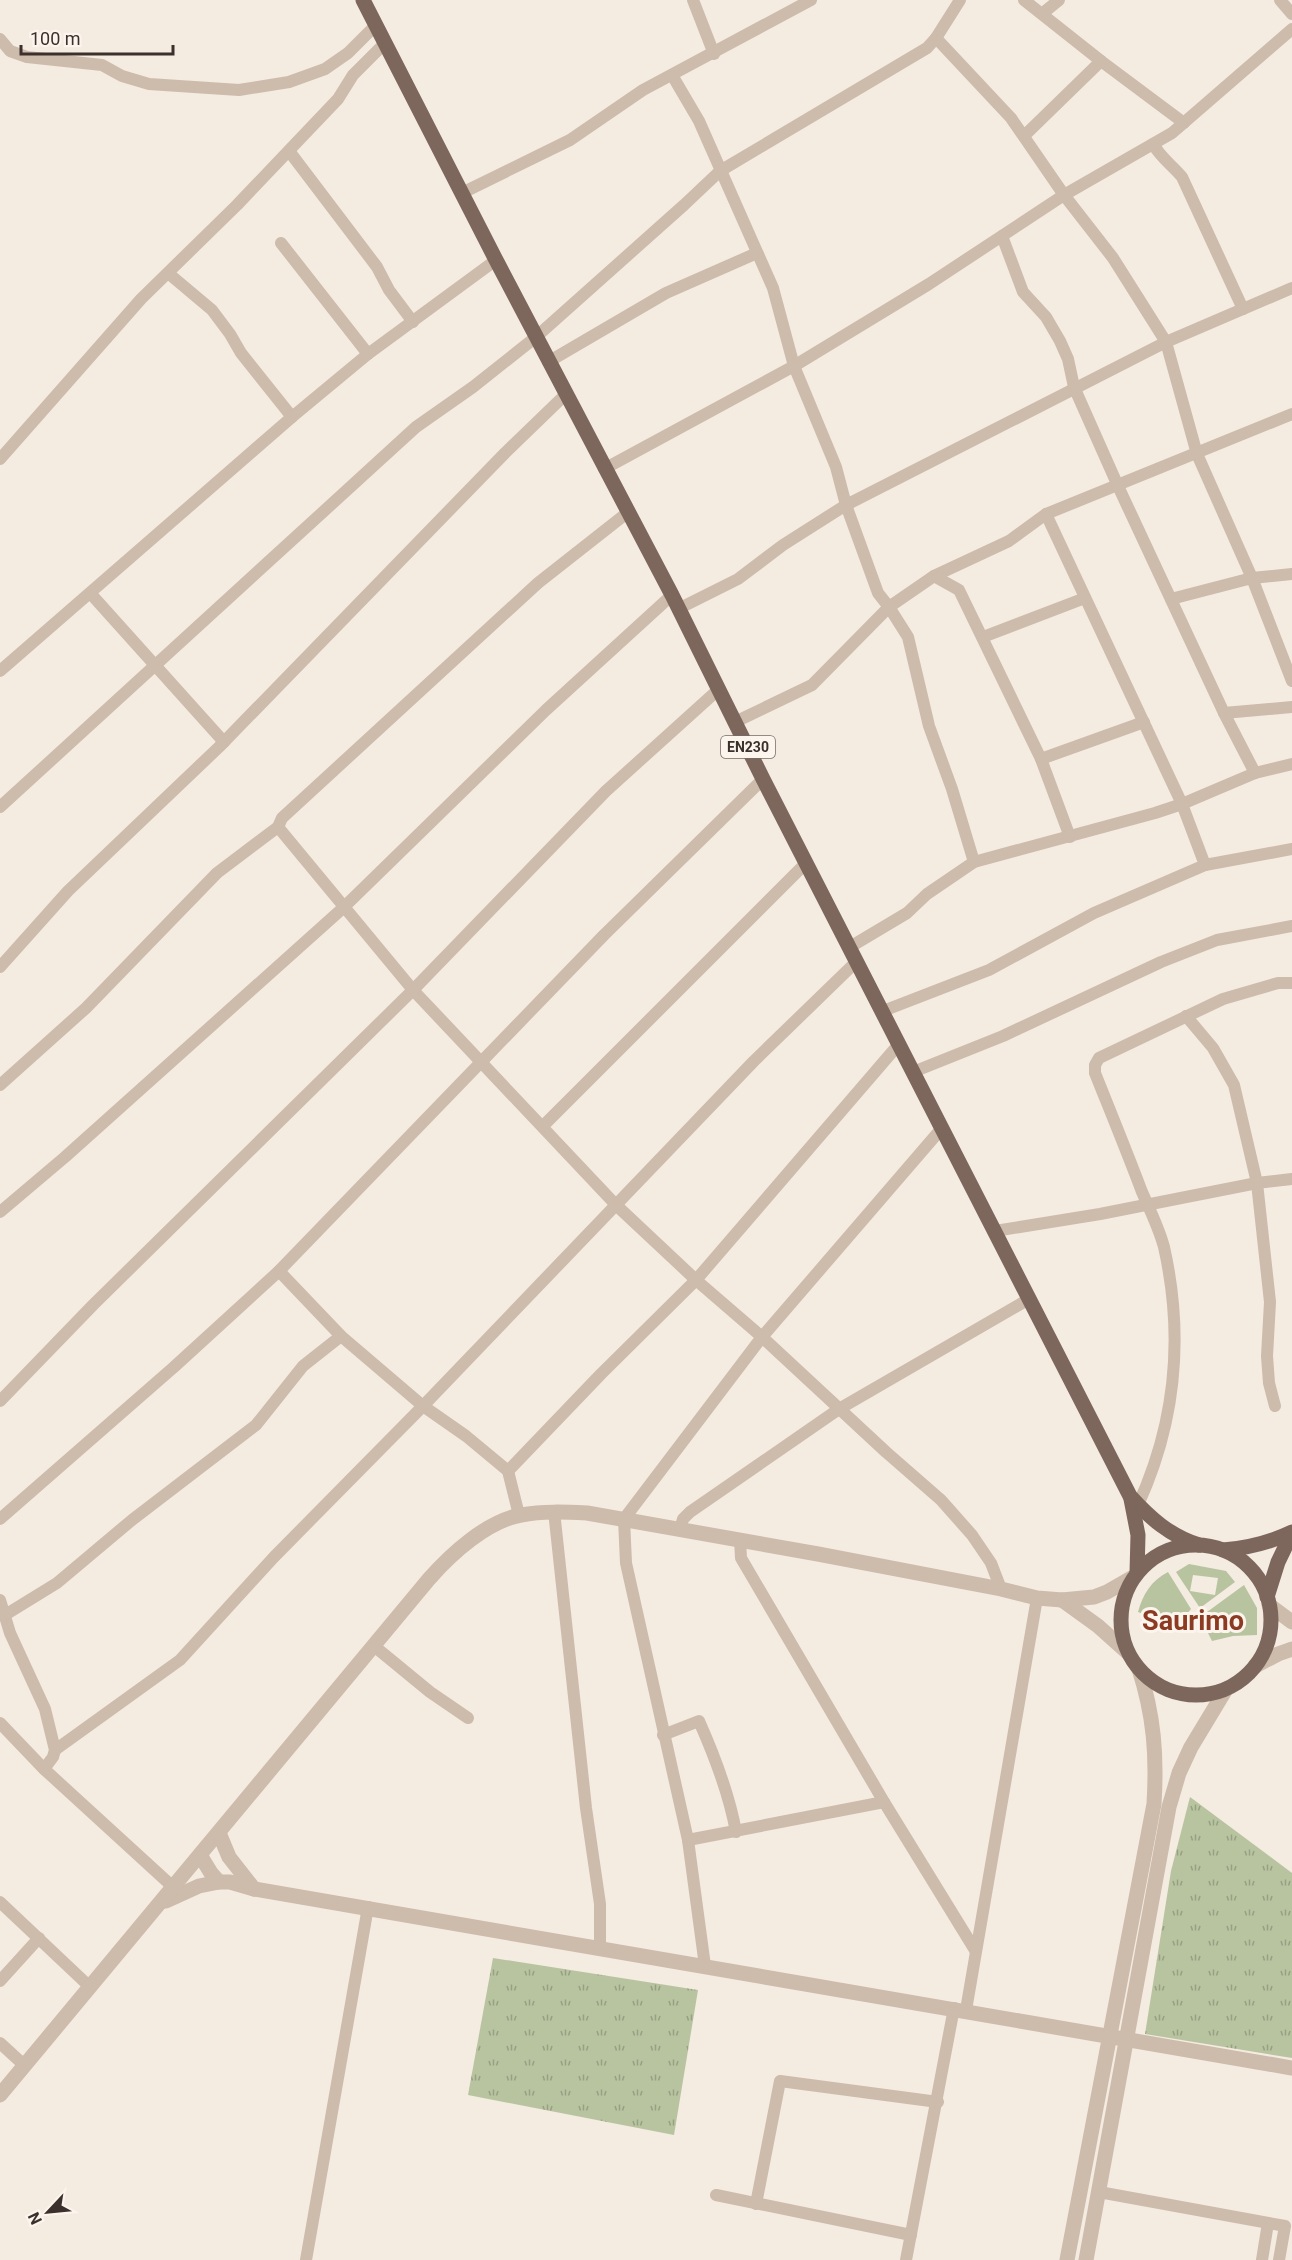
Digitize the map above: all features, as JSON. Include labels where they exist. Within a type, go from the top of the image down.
[{"type":"main road","name":"EN230","points":[[363,0],[548,362],[675,602],[763,779],[1134,1501],[1159,1525],[1182,1539],[1221,1550],[1236,1557],[1260,1581],[1268,1601],[1271,1621],[1269,1637],[1255,1666],[1242,1680],[1226,1689],[1207,1695],[1188,1695],[1170,1691],[1153,1682],[1139,1669],[1127,1652],[1121,1627],[1122,1609],[1136,1574],[1150,1561],[1182,1546],[1199,1545]]},
{"type":"main road","name":"EN230","points":[[1134,1501],[1138,1535],[1136,1574]]},
{"type":"main road","name":"EN230","points":[[1221,1550],[1251,1547],[1273,1541],[1292,1532]]},
{"type":"main road","name":"EN230","points":[[1268,1601],[1278,1562],[1292,1532]]},
{"type":"street","points":[[693,0],[714,54]]},
{"type":"street","points":[[462,193],[570,140],[643,90],[811,0]]},
{"type":"street","points":[[0,807],[416,427],[473,387],[536,337],[720,171],[927,48],[960,0]]},
{"type":"street","points":[[1024,0],[1184,123]]},
{"type":"street","points":[[1043,13],[1059,0]]},
{"type":"street","points":[[1280,0],[1292,14]]},
{"type":"street","points":[[0,39],[10,51],[27,57],[102,65],[122,76],[149,84],[239,90],[289,82],[326,69],[348,53],[376,25]]},
{"type":"street","points":[[604,468],[794,366],[929,284],[1065,195],[1153,144],[1184,123],[1292,29]]},
{"type":"street","points":[[936,38],[1011,118],[1113,258],[1166,342],[1197,454],[1252,578],[1292,681]]},
{"type":"street","points":[[0,459],[141,299],[289,151],[338,99],[353,75],[385,43]]},
{"type":"street","points":[[1024,136],[1101,61]]},
{"type":"street","points":[[672,75],[699,121],[773,288],[794,366],[836,467],[846,505],[878,593],[908,637],[929,726],[952,789],[974,862]]},
{"type":"street","points":[[1153,144],[1164,161],[1175,168],[1182,177],[1243,309]]},
{"type":"street","points":[[289,151],[377,267],[389,290],[413,322]]},
{"type":"street","points":[[1002,236],[1023,292],[1046,317],[1060,341],[1068,359],[1074,387],[1118,486],[1224,713],[1256,773]]},
{"type":"street","points":[[281,243],[368,354]]},
{"type":"street","points":[[548,362],[666,293],[757,253]]},
{"type":"street","points":[[0,671],[292,417],[368,354],[496,260]]},
{"type":"street","points":[[168,273],[212,310],[241,352],[292,417]]},
{"type":"street","points":[[0,1212],[65,1157],[344,908],[546,710],[675,602],[738,579],[783,545],[846,505],[1074,387],[1166,342],[1292,288]]},
{"type":"street","points":[[0,967],[68,891],[224,742],[505,453],[566,394]]},
{"type":"street","points":[[735,722],[812,685],[889,607],[934,576],[1009,541],[1046,514],[1292,414]]},
{"type":"street","points":[[0,1085],[86,1008],[218,873],[278,827],[282,818],[538,583],[627,513]]},
{"type":"street","points":[[1046,514],[1182,804],[1205,865]]},
{"type":"street","points":[[1171,599],[1252,578],[1292,574]]},
{"type":"street","points":[[934,576],[959,590],[1041,759],[1070,837]]},
{"type":"street","points":[[91,594],[224,742]]},
{"type":"street","points":[[983,638],[1085,598]]},
{"type":"street","points":[[0,1401],[93,1305],[413,990],[606,791],[719,690]]},
{"type":"street","points":[[1224,713],[1292,707]]},
{"type":"street","points":[[1041,759],[1144,722]]},
{"type":"street","points":[[850,947],[908,913],[927,894],[974,862],[1182,804],[1256,773],[1292,764]]},
{"type":"street","points":[[0,1519],[147,1391],[279,1271],[604,935],[763,779]]},
{"type":"street","points":[[278,827],[413,990],[616,1205],[941,1500],[972,1535],[991,1563],[1001,1589]]},
{"type":"street","points":[[883,1011],[989,970],[1094,913],[1205,865],[1292,849]]},
{"type":"street","points":[[543,1126],[806,863]]},
{"type":"street","points":[[913,1072],[1013,1032],[1161,962],[1217,940],[1292,926]]},
{"type":"street","points":[[55,1750],[180,1660],[274,1557],[423,1406],[754,1061],[857,961]]},
{"type":"street","points":[[1134,1501],[1154,1470],[1168,1418],[1175,1370],[1176,1339],[1173,1297],[1163,1245],[1095,1073],[1095,1065],[1099,1058],[1186,1016],[1234,996],[1278,983],[1292,983]]},
{"type":"street","points":[[1186,1016],[1213,1048],[1226,1067],[1234,1085],[1257,1183],[1270,1302],[1269,1383],[1275,1406]]},
{"type":"street","points":[[508,1471],[696,1280],[899,1044]]},
{"type":"street","points":[[705,1966],[688,1840],[626,1563],[624,1519],[762,1337],[942,1128]]},
{"type":"street","points":[[995,1232],[1257,1183],[1292,1179]]},
{"type":"street","points":[[279,1271],[341,1336],[423,1406],[466,1436],[508,1471],[519,1515]]},
{"type":"street","points":[[680,1529],[683,1519],[690,1512],[839,1409],[1029,1299]]},
{"type":"street","points":[[5,1615],[57,1584],[132,1520],[256,1425],[303,1366],[341,1336]]},
{"type":"street","points":[[554,1511],[586,1808],[600,1904],[600,1950]]},
{"type":"street","points":[[0,2095],[445,1562],[482,1533],[519,1515],[554,1511],[587,1513],[1001,1589],[1037,1598],[1062,1600],[1094,1597],[1107,1593],[1136,1574]]},
{"type":"street","points":[[740,1540],[741,1558],[884,1802],[975,1950]]},
{"type":"street","points":[[906,2260],[938,2102],[975,1950],[1037,1598]]},
{"type":"street","points":[[0,1600],[10,1633],[45,1709],[55,1750],[44,1769]]},
{"type":"street","points":[[1062,1600],[1098,1626],[1127,1652]]},
{"type":"street","points":[[1268,1601],[1292,1622]]},
{"type":"street","points":[[374,1646],[430,1692],[468,1718]]},
{"type":"street","points":[[1255,1666],[1292,1649]]},
{"type":"street","points":[[1086,2260],[1126,2038],[1161,1805],[1153,1726],[1139,1669]]},
{"type":"street","points":[[1067,2260],[1109,2035],[1161,1805],[1191,1747],[1226,1689]]},
{"type":"street","points":[[663,1734],[699,1721],[716,1758],[736,1832]]},
{"type":"street","points":[[2,1729],[173,1887]]},
{"type":"street","points":[[688,1840],[884,1802]]},
{"type":"street","points":[[219,1833],[229,1857],[254,1888]]},
{"type":"street","points":[[200,1855],[219,1882]]},
{"type":"street","points":[[154,1910],[178,1895],[199,1886],[230,1881],[254,1888],[600,1950],[960,2009],[1292,2068]]},
{"type":"street","points":[[0,1902],[90,1987]]},
{"type":"street","points":[[306,2260],[368,1907]]},
{"type":"street","points":[[0,1981],[39,1938]]},
{"type":"street","points":[[0,2043],[24,2065]]},
{"type":"street","points":[[756,2204],[780,2081],[938,2102]]},
{"type":"street","points":[[1099,2192],[1285,2226],[1279,2260]]},
{"type":"street","points":[[716,2195],[911,2235]]},
{"type":"street","points":[[1262,2260],[1269,2223]]},
{"type":"green space","points":[[1189,1564],[1226,1571],[1235,1582],[1200,1608],[1176,1572]],"holes":[[[1193,1575],[1218,1578],[1215,1595],[1190,1591]]]},
{"type":"green space","points":[[1168,1572],[1191,1609],[1186,1615],[1181,1632],[1163,1621],[1138,1612],[1148,1589]]},
{"type":"green space","points":[[1244,1585],[1257,1608],[1257,1635],[1233,1636],[1212,1641],[1208,1633],[1212,1620],[1207,1612]]},
{"type":"green space","points":[[1190,1797],[1292,1873],[1292,2058],[1145,2034],[1171,1871]]},
{"type":"green space","points":[[493,1958],[698,1990],[674,2135],[468,2095]]},
{"type":"district","name":"Saurimo","points":[[1193,1621]]}]
